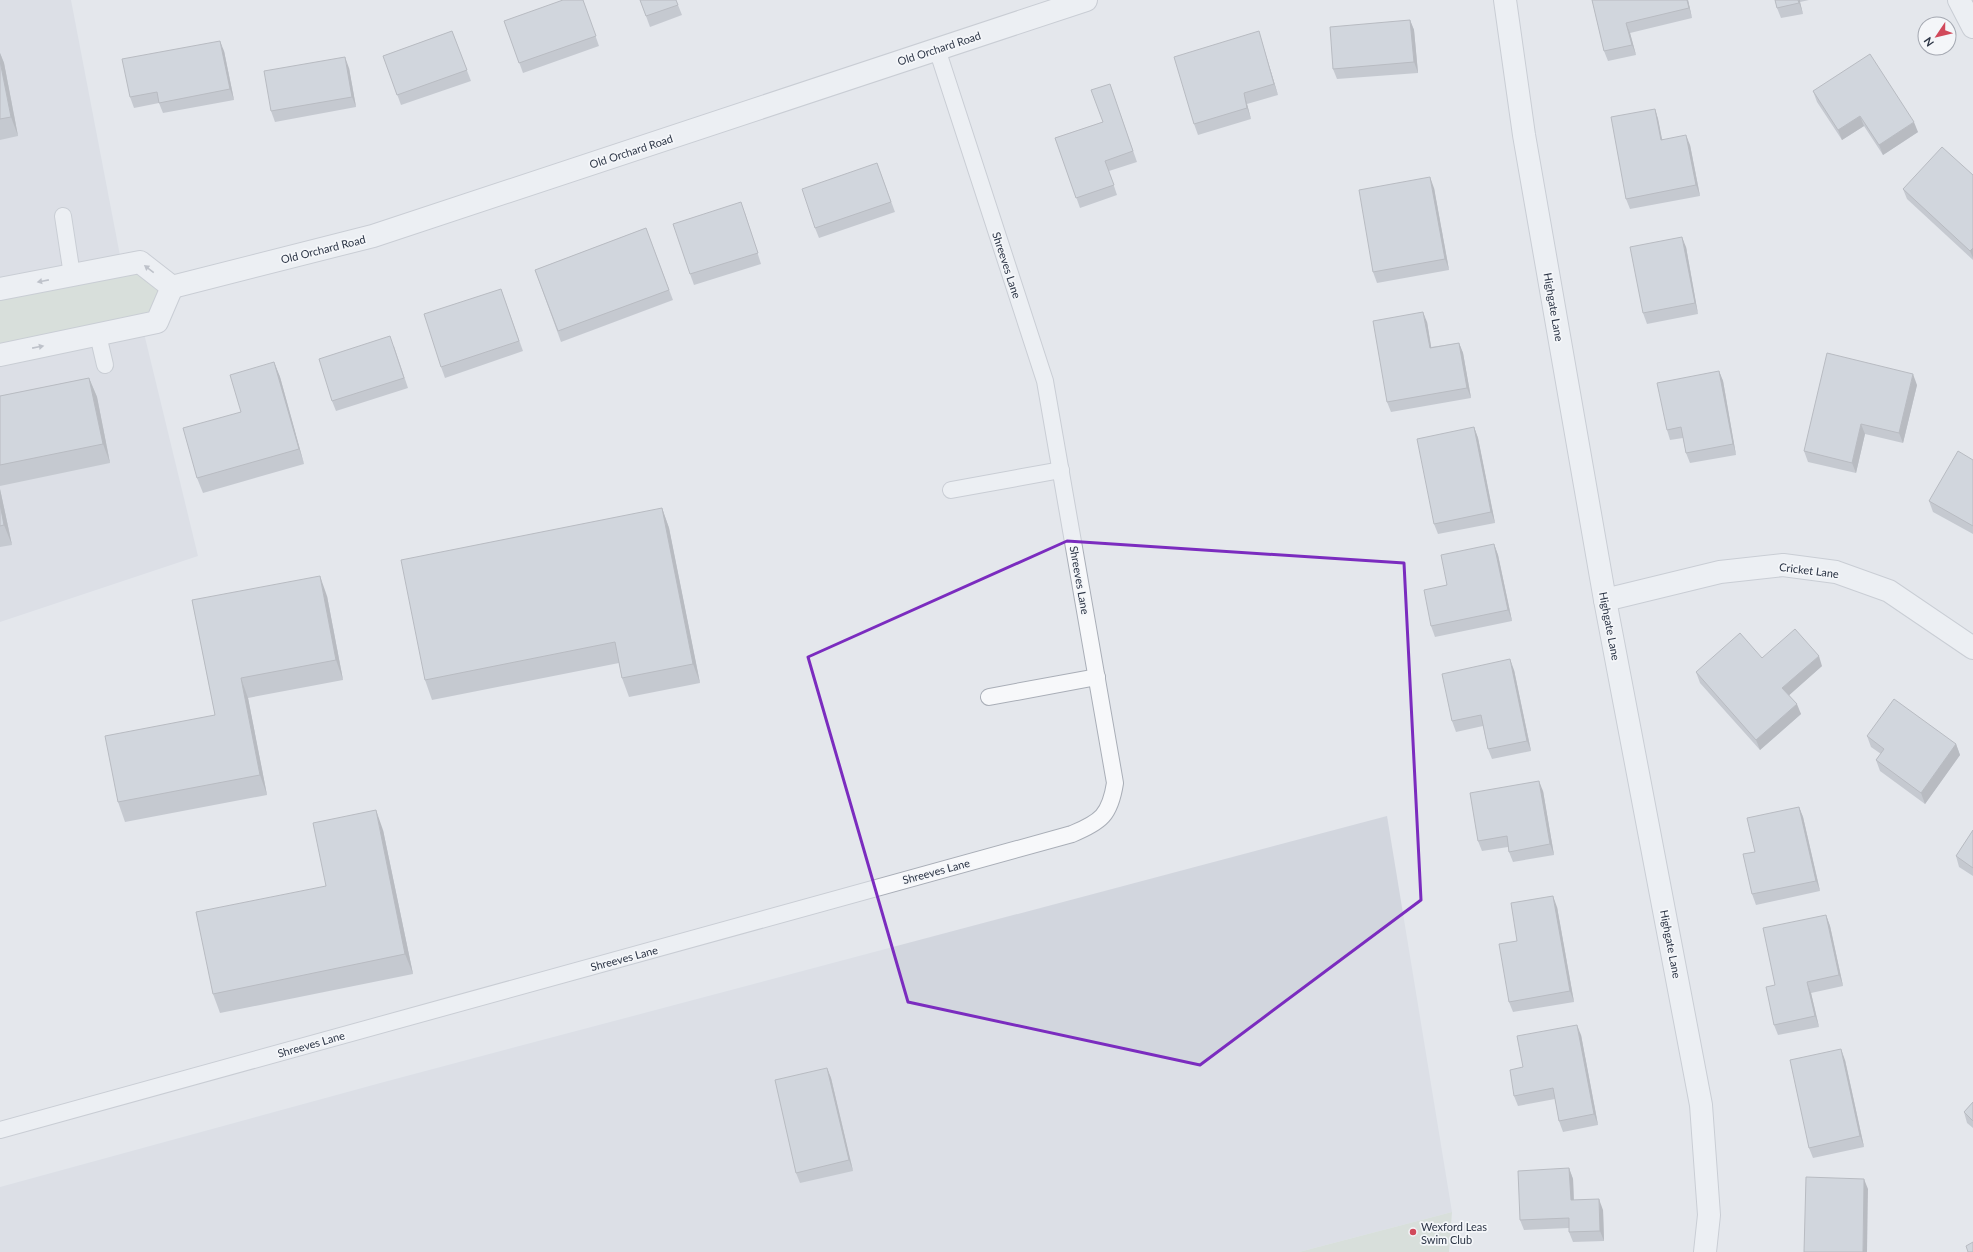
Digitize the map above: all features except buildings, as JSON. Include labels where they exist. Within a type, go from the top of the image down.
[{"type":"street","name":"Old Orchard Road","points":[[172,287],[374,236],[1086,0]]},
{"type":"street","name":"Highgate Lane","points":[[1504,0],[1525,143],[1605,600],[1701,1105],[1709,1216],[1705,1252]]},
{"type":"street","points":[[1959,0],[1973,28]]},
{"type":"street","points":[[0,289],[140,262],[172,287],[157,322],[0,355]]},
{"type":"street","name":"Cricket Lane","points":[[1605,600],[1720,572],[1783,565],[1836,572],[1889,591],[1973,648]]},
{"type":"lane","name":"Shreeves Lane","points":[[0,1130],[1072,834],[1095,824],[1106,813],[1113,799],[1115,783],[1045,380],[937,49]]},
{"type":"lane","points":[[63,216],[72,275]]},
{"type":"lane","points":[[98,335],[105,365]]},
{"type":"lane","points":[[951,490],[1061,470]]},
{"type":"lane","points":[[989,697],[1097,677]]},
{"type":"highlighted area","points":[[1067,541],[1404,563],[1421,900],[1200,1065],[908,1002],[808,657]]},
{"type":"shaded area","points":[[0,0],[71,0],[122,266],[0,289]]},
{"type":"shaded area","points":[[142,325],[198,556],[0,622],[0,354]]},
{"type":"shaded area","points":[[1387,816],[1452,1212],[1299,1252],[0,1252],[0,1187],[384,1082]]},
{"type":"green space","points":[[122,266],[172,287],[157,322],[0,355],[0,289]]},
{"type":"green space","name":"Wexford Leas Swim Club","points":[[1452,1212],[1449,1252],[1299,1252]]},
{"type":"place","name":"Wexford Leas Swim Club","points":[[1413,1232]]}]
